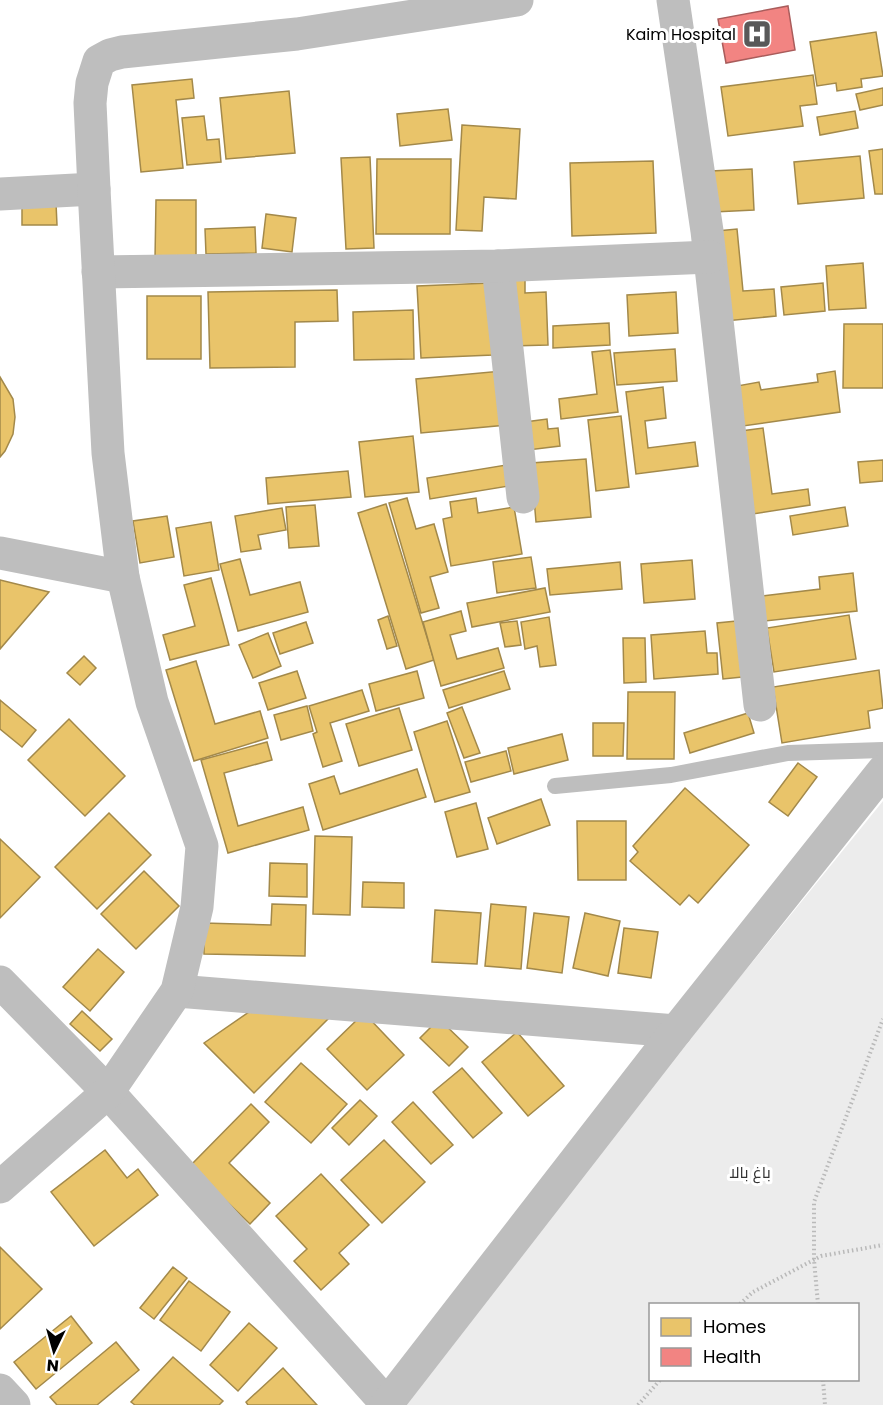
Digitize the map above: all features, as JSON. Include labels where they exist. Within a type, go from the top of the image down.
[{"type":"street","points":[[0,1187],[108,1092],[177,991],[197,907],[202,846],[152,702],[123,578],[108,453],[90,103],[92,83],[99,61],[110,55],[297,34],[517,0]]},
{"type":"street","points":[[673,0],[710,257],[760,705]]},
{"type":"street","points":[[0,194],[94,189]]},
{"type":"street","points":[[98,272],[498,266],[710,257]]},
{"type":"street","points":[[498,266],[523,497]]},
{"type":"street","points":[[0,553],[123,578]]},
{"type":"street","points":[[0,982],[108,1092],[386,1404],[676,1031],[883,771]]},
{"type":"street","points":[[177,991],[676,1031]]},
{"type":"street","points":[[0,1390],[14,1405]]},
{"type":"lane","points":[[555,786],[671,775],[788,753],[883,750]]},
{"type":"path","points":[[818,1303],[814,1260],[814,1202],[883,1019]]},
{"type":"path","points":[[742,1303],[753,1292],[822,1256],[883,1245]]},
{"type":"path","points":[[638,1405],[659,1381]]},
{"type":"path","points":[[823,1381],[825,1405]]},
{"type":"green space","name":"باغ بالا","points":[[883,801],[883,1405],[402,1405],[478,1289],[754,960]]},
{"type":"building: Homes","points":[[876,32],[883,76],[861,79],[862,87],[837,91],[836,83],[817,86],[810,42]]},
{"type":"building: Homes","points":[[813,75],[817,104],[800,106],[803,126],[728,136],[721,87]]},
{"type":"building: Homes","points":[[192,79],[194,98],[176,100],[183,168],[141,172],[132,85]]},
{"type":"building: Homes","points":[[883,88],[883,105],[860,110],[856,94]]},
{"type":"building: Homes","points":[[289,91],[295,153],[226,159],[220,98]]},
{"type":"building: Homes","points":[[448,109],[452,140],[400,146],[397,114]]},
{"type":"building: Homes","points":[[855,111],[858,128],[820,135],[817,117]]},
{"type":"building: Homes","points":[[204,116],[207,140],[219,139],[221,162],[187,165],[182,118]]},
{"type":"building: Homes","points":[[462,125],[520,129],[516,199],[484,197],[482,231],[456,230]]},
{"type":"building: Homes","points":[[883,149],[883,194],[875,194],[869,151]]},
{"type":"building: Homes","points":[[860,156],[864,198],[798,204],[794,162]]},
{"type":"building: Homes","points":[[370,157],[374,248],[346,249],[341,158]]},
{"type":"building: Homes","points":[[377,159],[451,159],[450,234],[376,234]]},
{"type":"building: Homes","points":[[653,161],[656,233],[572,236],[570,163]]},
{"type":"building: Homes","points":[[752,169],[754,210],[714,212],[711,171]]},
{"type":"building: Homes","points":[[156,200],[196,200],[196,259],[155,259]]},
{"type":"building: Homes","points":[[22,203],[56,203],[57,225],[22,225]]},
{"type":"building: Homes","points":[[266,214],[296,218],[292,252],[262,248]]},
{"type":"building: Homes","points":[[255,227],[256,253],[206,254],[205,229]]},
{"type":"building: Homes","points":[[737,229],[743,291],[774,289],[776,316],[725,321],[717,231]]},
{"type":"building: Homes","points":[[863,263],[866,308],[829,310],[826,266]]},
{"type":"building: Homes","points":[[525,279],[525,293],[546,292],[548,345],[511,346],[508,280]]},
{"type":"building: Homes","points":[[490,283],[493,355],[421,358],[417,286]]},
{"type":"building: Homes","points":[[823,283],[825,311],[784,315],[781,287]]},
{"type":"building: Homes","points":[[337,290],[338,321],[295,322],[295,367],[210,368],[208,292]]},
{"type":"building: Homes","points":[[676,292],[678,333],[629,336],[627,295]]},
{"type":"building: Homes","points":[[147,296],[201,296],[201,359],[147,359]]},
{"type":"building: Homes","points":[[413,310],[414,359],[354,360],[353,312]]},
{"type":"building: Homes","points":[[609,323],[610,345],[553,348],[553,326]]},
{"type":"building: Homes","points":[[844,324],[883,324],[883,388],[843,388]]},
{"type":"building: Homes","points":[[675,349],[677,381],[617,385],[614,353]]},
{"type":"building: Homes","points":[[610,350],[618,412],[561,419],[559,399],[597,394],[592,352]]},
{"type":"building: Homes","points":[[502,371],[507,425],[421,433],[416,379]]},
{"type":"building: Homes","points":[[835,371],[840,412],[743,426],[737,386],[759,382],[761,390],[818,382],[817,374]]},
{"type":"building: Homes","points":[[0,377],[13,399],[15,417],[13,434],[0,457]]},
{"type":"building: Homes","points":[[663,387],[666,418],[645,421],[648,448],[695,442],[698,466],[636,474],[626,392]]},
{"type":"building: Homes","points":[[621,416],[629,487],[596,491],[588,420]]},
{"type":"building: Homes","points":[[547,419],[548,429],[558,428],[560,446],[528,450],[525,422]]},
{"type":"building: Homes","points":[[763,428],[772,494],[808,489],[810,505],[753,514],[741,431]]},
{"type":"building: Homes","points":[[413,436],[419,492],[365,497],[359,442]]},
{"type":"building: Homes","points":[[586,459],[591,517],[536,522],[531,463]]},
{"type":"building: Homes","points":[[883,460],[883,481],[860,483],[858,462]]},
{"type":"building: Homes","points":[[506,465],[509,486],[430,499],[427,478]]},
{"type":"building: Homes","points":[[348,471],[351,497],[268,504],[266,478]]},
{"type":"building: Homes","points":[[407,498],[416,529],[434,524],[448,572],[430,577],[439,608],[421,613],[389,503]]},
{"type":"building: Homes","points":[[476,498],[478,513],[514,507],[522,554],[451,566],[443,519],[452,517],[450,502]]},
{"type":"building: Homes","points":[[386,504],[434,660],[406,669],[358,513]]},
{"type":"building: Homes","points":[[315,505],[319,546],[289,548],[286,507]]},
{"type":"building: Homes","points":[[845,507],[848,526],[793,535],[790,516]]},
{"type":"building: Homes","points":[[282,508],[286,530],[258,535],[261,549],[241,552],[235,516]]},
{"type":"building: Homes","points":[[167,516],[174,557],[140,563],[133,521]]},
{"type":"building: Homes","points":[[211,522],[219,570],[184,576],[176,528]]},
{"type":"building: Homes","points":[[531,557],[536,588],[497,593],[493,562]]},
{"type":"building: Homes","points":[[240,559],[250,595],[300,582],[308,612],[238,631],[220,564]]},
{"type":"building: Homes","points":[[692,560],[695,599],[644,603],[641,564]]},
{"type":"building: Homes","points":[[620,562],[622,589],[550,595],[547,569]]},
{"type":"building: Homes","points":[[853,573],[857,611],[765,621],[762,596],[820,589],[819,577]]},
{"type":"building: Homes","points":[[211,578],[229,645],[170,660],[163,635],[195,626],[184,585]]},
{"type":"building: Homes","points":[[0,580],[49,592],[0,649]]},
{"type":"building: Homes","points":[[545,588],[550,612],[472,627],[467,603]]},
{"type":"building: Homes","points":[[461,611],[466,631],[450,635],[457,659],[498,648],[504,668],[441,686],[423,622]]},
{"type":"building: Homes","points":[[849,615],[856,659],[774,672],[767,628]]},
{"type":"building: Homes","points":[[388,616],[397,646],[387,649],[378,620]]},
{"type":"building: Homes","points":[[549,617],[556,665],[540,667],[537,646],[525,649],[521,622]]},
{"type":"building: Homes","points":[[746,620],[752,676],[723,679],[717,623]]},
{"type":"building: Homes","points":[[517,621],[521,645],[505,647],[500,623]]},
{"type":"building: Homes","points":[[306,622],[313,643],[280,654],[273,633]]},
{"type":"building: Homes","points":[[705,631],[707,653],[717,653],[718,674],[654,679],[651,635]]},
{"type":"building: Homes","points":[[268,633],[281,666],[253,678],[239,645]]},
{"type":"building: Homes","points":[[623,638],[645,638],[646,682],[624,683]]},
{"type":"building: Homes","points":[[84,656],[96,668],[80,685],[67,673]]},
{"type":"building: Homes","points":[[196,661],[215,724],[260,711],[268,738],[194,761],[166,670]]},
{"type":"building: Homes","points":[[879,670],[883,708],[868,711],[870,728],[782,743],[773,687]]},
{"type":"building: Homes","points":[[297,671],[306,698],[268,710],[259,683]]},
{"type":"building: Homes","points":[[417,671],[424,698],[376,711],[369,684]]},
{"type":"building: Homes","points":[[504,671],[510,689],[449,708],[443,690]]},
{"type":"building: Homes","points":[[362,690],[369,711],[330,723],[342,761],[323,767],[313,734],[317,732],[309,706]]},
{"type":"building: Homes","points":[[628,692],[675,692],[674,759],[627,759]]},
{"type":"building: Homes","points":[[0,700],[36,730],[22,747],[0,729]]},
{"type":"building: Homes","points":[[307,706],[313,731],[281,740],[274,715]]},
{"type":"building: Homes","points":[[462,707],[480,753],[464,758],[447,713]]},
{"type":"building: Homes","points":[[399,708],[412,750],[359,766],[346,724]]},
{"type":"building: Homes","points":[[748,713],[754,733],[690,753],[684,733]]},
{"type":"building: Homes","points":[[69,719],[125,776],[85,816],[28,760]]},
{"type":"building: Homes","points":[[447,721],[470,792],[435,802],[414,732]]},
{"type":"building: Homes","points":[[593,723],[624,723],[623,756],[593,756]]},
{"type":"building: Homes","points":[[562,734],[568,760],[514,774],[508,748]]},
{"type":"building: Homes","points":[[267,742],[272,760],[224,773],[238,826],[303,807],[309,830],[228,853],[201,760]]},
{"type":"building: Homes","points":[[506,751],[511,771],[471,782],[465,762]]},
{"type":"building: Homes","points":[[798,763],[817,777],[788,816],[769,802]]},
{"type":"building: Homes","points":[[417,769],[426,797],[323,830],[309,784],[334,776],[340,794]]},
{"type":"building: Homes","points":[[685,788],[749,845],[698,903],[689,895],[680,905],[630,861],[638,852],[633,846]]},
{"type":"building: Homes","points":[[541,799],[550,825],[497,844],[488,818]]},
{"type":"building: Homes","points":[[476,803],[488,849],[457,857],[445,812]]},
{"type":"building: Homes","points":[[109,813],[151,855],[97,909],[55,867]]},
{"type":"building: Homes","points":[[577,821],[626,821],[626,880],[578,880]]},
{"type":"building: Homes","points":[[315,836],[352,837],[350,915],[313,914]]},
{"type":"building: Homes","points":[[0,839],[40,877],[0,918]]},
{"type":"building: Homes","points":[[270,863],[307,864],[307,897],[269,896]]},
{"type":"building: Homes","points":[[144,871],[179,906],[136,949],[101,914]]},
{"type":"building: Homes","points":[[363,882],[404,883],[404,908],[362,907]]},
{"type":"building: Homes","points":[[272,904],[306,905],[305,956],[204,954],[204,923],[271,925]]},
{"type":"building: Homes","points":[[491,904],[526,907],[521,969],[485,966]]},
{"type":"building: Homes","points":[[435,910],[481,913],[477,964],[432,962]]},
{"type":"building: Homes","points":[[534,913],[569,917],[562,973],[527,968]]},
{"type":"building: Homes","points":[[585,913],[620,921],[608,976],[573,968]]},
{"type":"building: Homes","points":[[624,928],[658,932],[651,978],[618,973]]},
{"type":"building: Homes","points":[[98,949],[124,972],[90,1011],[63,987]]},
{"type":"building: Homes","points":[[262,1003],[336,1011],[254,1093],[204,1043]]},
{"type":"building: Homes","points":[[82,1011],[112,1039],[100,1051],[70,1024]]},
{"type":"building: Homes","points":[[364,1013],[404,1055],[367,1090],[327,1049]]},
{"type":"building: Homes","points":[[439,1019],[468,1047],[449,1066],[420,1038]]},
{"type":"building: Homes","points":[[517,1032],[564,1086],[528,1116],[482,1062]]},
{"type":"building: Homes","points":[[301,1063],[347,1104],[311,1143],[265,1102]]},
{"type":"building: Homes","points":[[462,1068],[502,1113],[473,1138],[433,1092]]},
{"type":"building: Homes","points":[[360,1100],[377,1116],[349,1145],[332,1128]]},
{"type":"building: Homes","points":[[413,1102],[453,1145],[431,1164],[392,1122]]},
{"type":"building: Homes","points":[[251,1104],[269,1122],[229,1163],[270,1203],[250,1224],[190,1166]]},
{"type":"building: Homes","points":[[384,1140],[425,1182],[382,1223],[341,1180]]},
{"type":"building: Homes","points":[[105,1150],[127,1178],[138,1169],[158,1195],[94,1246],[51,1192]]},
{"type":"building: Homes","points":[[321,1174],[369,1225],[339,1253],[349,1264],[321,1290],[294,1261],[307,1249],[276,1216]]},
{"type":"building: Homes","points":[[0,1247],[42,1289],[0,1329]]},
{"type":"building: Homes","points":[[173,1267],[187,1278],[154,1319],[140,1308]]},
{"type":"building: Homes","points":[[189,1281],[230,1312],[201,1351],[160,1320]]},
{"type":"building: Homes","points":[[71,1316],[92,1343],[36,1389],[14,1362]]},
{"type":"building: Homes","points":[[249,1323],[277,1348],[238,1391],[210,1365]]},
{"type":"building: Homes","points":[[116,1342],[139,1370],[97,1405],[57,1405],[50,1397]]},
{"type":"building: Homes","points":[[173,1357],[223,1401],[219,1405],[135,1405],[131,1402]]},
{"type":"building: Homes","points":[[283,1368],[317,1405],[248,1405],[246,1402]]},
{"type":"building: Health","name":"Kaim Hospital","points":[[788,6],[795,50],[726,63],[718,19]]},
{"type":"place","name":"Kaim Hospital","points":[[757,34]]}]
